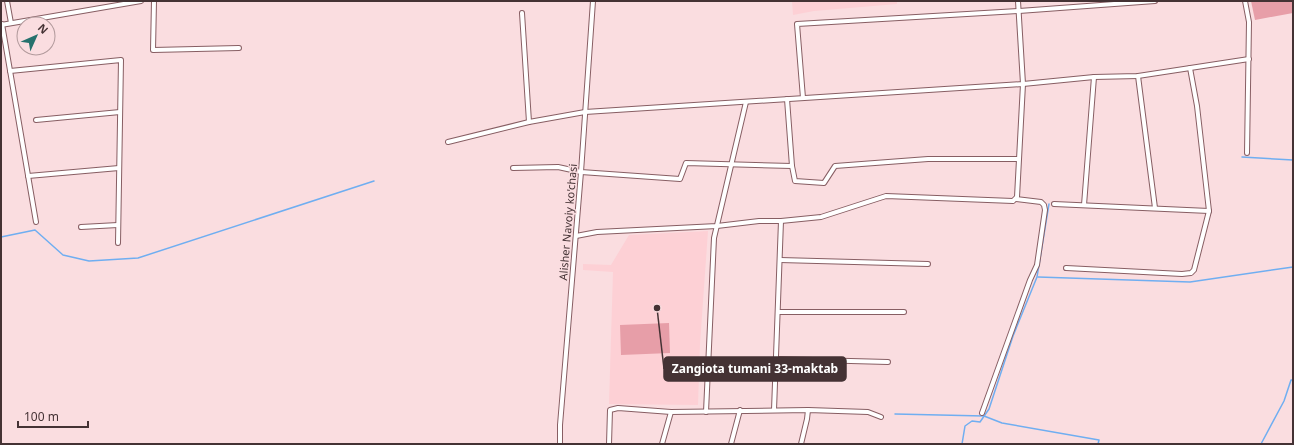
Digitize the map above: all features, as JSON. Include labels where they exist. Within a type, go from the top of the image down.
[{"type":"street","points":[[7,1],[11,23]]},
{"type":"street","points":[[36,222],[2,24],[141,1]]},
{"type":"street","points":[[154,1],[153,50],[239,48]]},
{"type":"street","name":"Alisher Navoiy ko'chasi","points":[[560,444],[560,417],[576,236],[593,1]]},
{"type":"street","points":[[1016,199],[1023,84],[1018,1]]},
{"type":"street","points":[[803,98],[797,24],[1019,11],[1155,1]]},
{"type":"street","points":[[1245,1],[1249,22],[1247,153]]},
{"type":"street","points":[[522,13],[529,122]]},
{"type":"street","points":[[448,142],[529,122],[585,112],[1023,84],[1094,77],[1138,76],[1249,59]]},
{"type":"street","points":[[10,71],[121,60],[118,243]]},
{"type":"street","points":[[1066,268],[1182,274],[1191,273],[1194,270],[1209,211],[1197,106],[1190,68]]},
{"type":"street","points":[[1138,76],[1155,208]]},
{"type":"street","points":[[1084,205],[1094,77]]},
{"type":"street","points":[[787,99],[792,166],[795,181],[824,183],[835,166],[928,159],[1018,159]]},
{"type":"street","points":[[706,412],[714,238],[746,102]]},
{"type":"street","points":[[36,120],[120,112]]},
{"type":"street","points":[[513,168],[558,167],[581,172],[680,179],[686,163],[792,166]]},
{"type":"street","points":[[28,176],[119,168]]},
{"type":"street","points":[[576,236],[597,232],[718,226],[759,221],[781,221],[821,217],[886,196],[1013,201],[1016,199],[1041,202],[1044,205],[1045,210],[1042,239],[1037,265],[1030,280],[982,412]]},
{"type":"street","points":[[1054,204],[1209,211]]},
{"type":"street","points":[[774,410],[781,221]]},
{"type":"street","points":[[81,227],[118,224]]},
{"type":"street","points":[[780,260],[928,264]]},
{"type":"street","points":[[778,312],[904,312]]},
{"type":"street","points":[[776,360],[888,362]]},
{"type":"street","points":[[609,444],[610,410],[618,408],[671,412],[808,410],[868,412],[881,417]]},
{"type":"street","points":[[731,444],[740,410]]},
{"type":"street","points":[[801,444],[808,410]]},
{"type":"street","points":[[662,444],[671,412]]},
{"type":"shaded area","points":[[792,1],[897,1],[897,4],[814,11],[793,15]]},
{"type":"shaded area","points":[[1251,1],[1293,1],[1293,13],[1255,20]]},
{"type":"shaded area","points":[[708,231],[700,344],[698,405],[609,404],[613,272],[583,270],[583,264],[611,265],[629,235]]},
{"type":"shaded area","points":[[669,323],[670,353],[621,355],[620,325]]},
{"type":"waterway","points":[[1242,157],[1293,160]]},
{"type":"waterway","points":[[1,237],[35,230],[63,255],[89,261],[138,258],[374,181]]},
{"type":"waterway","points":[[962,444],[965,426],[972,421],[980,422],[989,409],[1013,336],[1037,277],[1049,204]]},
{"type":"waterway","points":[[1038,277],[1190,282],[1293,267]]},
{"type":"waterway","points":[[1261,444],[1284,401],[1291,380],[1293,380]]},
{"type":"waterway","points":[[895,414],[984,416],[1002,423],[1099,440],[1098,444]]},
{"type":"place","name":"Zangiota tumani 33-maktab","points":[[657,308]]}]
